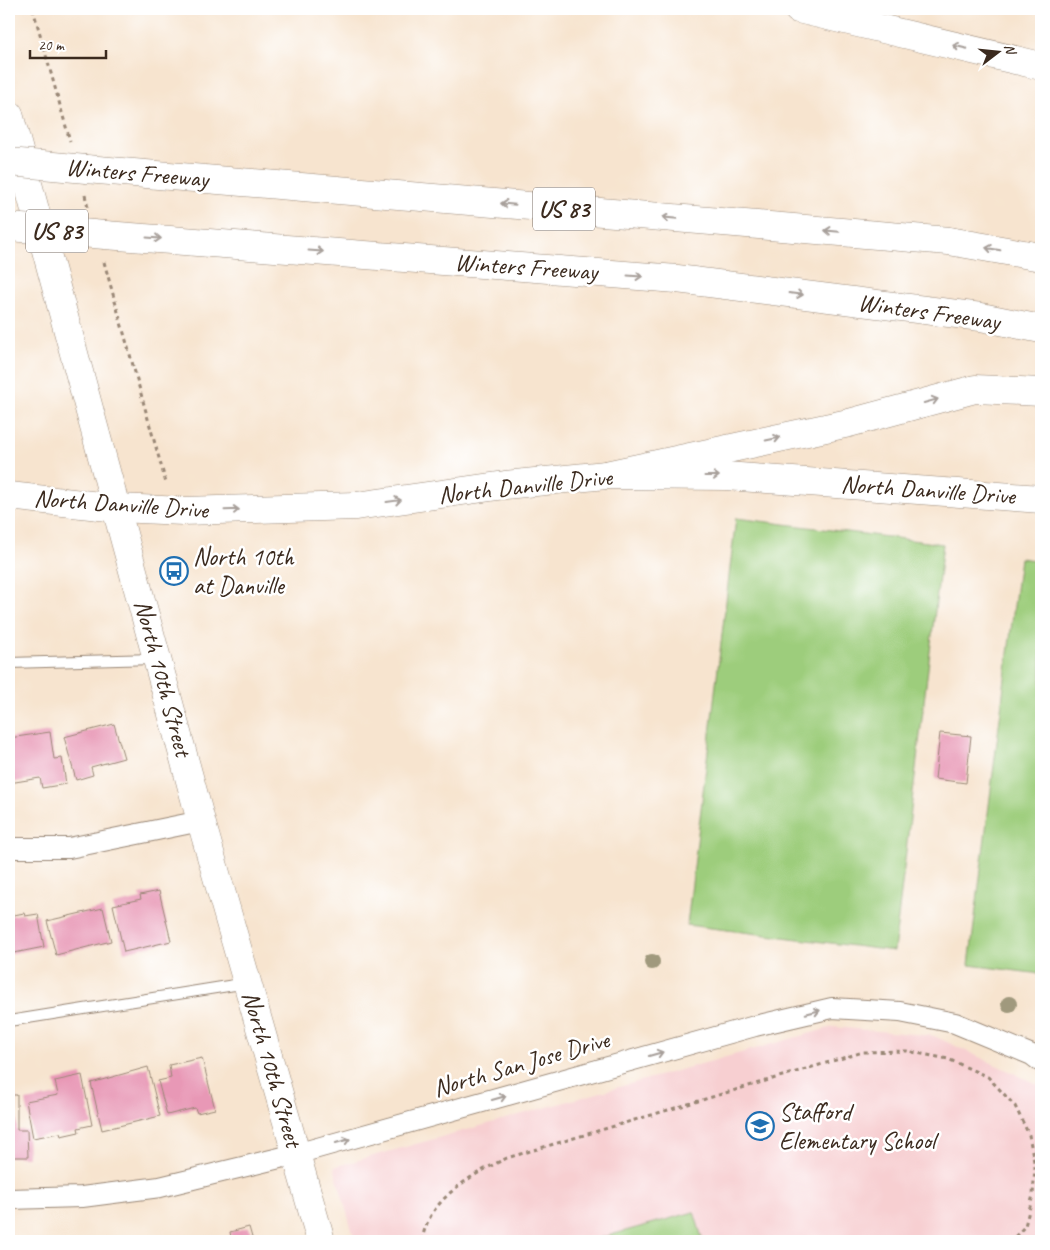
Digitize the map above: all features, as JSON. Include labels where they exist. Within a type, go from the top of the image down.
[{"type":"main road","points":[[805,10],[1041,66]]},
{"type":"main road","name":"North 10th Street","points":[[9,114],[118,508],[201,821],[321,1241]]},
{"type":"main road","name":"Winters Freeway","points":[[9,162],[949,241],[1041,257]]},
{"type":"main road","name":"Winters Freeway","points":[[9,227],[677,279],[981,317],[1041,329]]},
{"type":"main road","points":[[606,475],[849,423],[975,389],[1041,392]]},
{"type":"main road","name":"North Danville Drive","points":[[9,496],[118,508],[183,512],[356,506],[505,485],[606,475],[726,476],[1041,499]]},
{"type":"street","points":[[9,848],[68,848],[201,821]]},
{"type":"street","name":"North San Jose Drive","points":[[9,1199],[82,1197],[160,1187],[296,1154],[755,1026],[832,1008],[900,1012],[955,1023],[1032,1055],[1041,1062]]},
{"type":"lane","points":[[9,663],[158,659]]},
{"type":"lane","points":[[9,1021],[247,983]]},
{"type":"path","points":[[422,1241],[423,1228],[443,1199],[477,1172],[507,1158],[863,1052],[906,1051],[948,1059],[988,1077],[1015,1106],[1029,1135],[1035,1167],[1033,1195],[1025,1226],[1011,1241]]},
{"type":"shaded area","name":"Stafford Elementary School","points":[[833,1027],[934,1036],[1041,1086],[1041,1241],[355,1241],[334,1167]]},
{"type":"green space","points":[[736,518],[943,544],[894,951],[687,925]]},
{"type":"green space","points":[[1020,558],[1041,561],[1041,974],[969,965]]},
{"type":"green space","points":[[694,1212],[703,1241],[589,1241]]},
{"type":"building","points":[[114,724],[124,758],[91,767],[93,775],[76,780],[64,737]]},
{"type":"building","points":[[50,732],[54,759],[62,758],[66,784],[42,788],[40,778],[9,783],[9,738]]},
{"type":"building","points":[[940,733],[971,736],[966,783],[935,779]]},
{"type":"building","points":[[159,891],[171,941],[124,952],[113,905],[141,899],[140,895]]},
{"type":"building","points":[[103,908],[111,941],[56,955],[47,921]]},
{"type":"building","points":[[24,913],[25,916],[38,914],[44,947],[9,954],[9,916]]},
{"type":"building","points":[[202,1058],[215,1109],[197,1113],[195,1108],[167,1115],[158,1081],[171,1078],[169,1065]]},
{"type":"building","points":[[148,1067],[160,1116],[102,1130],[91,1083]]},
{"type":"building","points":[[82,1075],[92,1125],[78,1128],[79,1132],[61,1136],[60,1133],[33,1138],[26,1101],[58,1095],[55,1081]]},
{"type":"building","points":[[9,1095],[17,1095],[17,1130],[27,1130],[28,1157],[9,1157]]},
{"type":"building","points":[[249,1227],[253,1241],[217,1241],[231,1237],[230,1232]]},
{"type":"place","name":"North 10th at Danville","points":[[174,571]]},
{"type":"place","name":"Stafford Elementary School","points":[[760,1126]]}]
